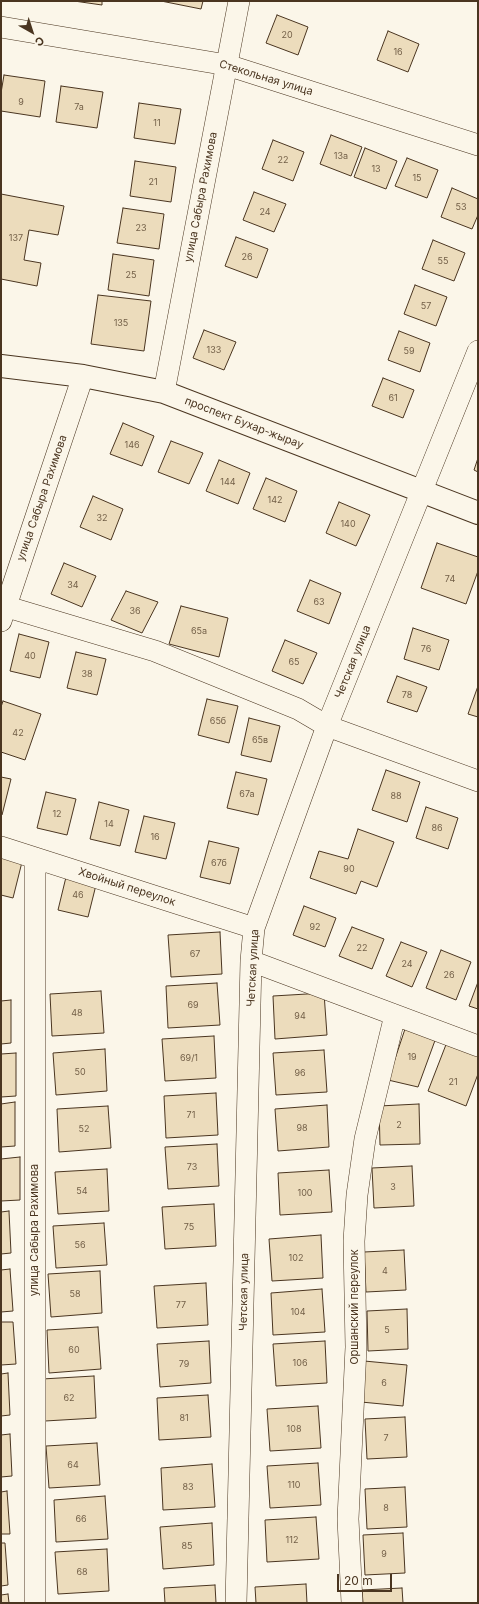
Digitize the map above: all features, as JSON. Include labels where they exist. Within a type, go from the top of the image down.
[{"type":"main road","name":"проспект Бухар-жырау","points":[[1,366],[83,376],[164,392],[478,513]]},
{"type":"street","name":"улица Сабыра Рахимова","points":[[164,392],[239,1]]},
{"type":"street","name":"Стекольная улица","points":[[1,27],[227,65],[478,145]]},
{"type":"street","name":"Четская улица","points":[[236,1603],[251,961],[254,928],[328,726],[478,351]]},
{"type":"street","name":"улица Сабыра Рахимова","points":[[3,610],[83,376]]},
{"type":"street","points":[[3,610],[155,651],[298,709],[328,726],[478,781]]},
{"type":"street","name":"Хвойный переулок","points":[[1,847],[254,928]]},
{"type":"street","name":"улица Сабыра Рахимова","points":[[35,858],[35,1603]]},
{"type":"street","points":[[251,961],[478,1046]]},
{"type":"street","name":"Оршанский переулок","points":[[352,1603],[348,1519],[356,1348],[354,1241],[357,1195],[365,1138],[395,1015]]},
{"type":"building","points":[[74,1],[102,1],[102,5]]},
{"type":"building","points":[[161,1],[203,1],[201,9]]},
{"type":"building","points":[[277,15],[308,27],[298,55],[266,43]]},
{"type":"building","points":[[388,31],[419,44],[408,72],[377,60]]},
{"type":"building","points":[[4,75],[45,81],[40,117],[1,111],[1,93]]},
{"type":"building","points":[[61,86],[103,92],[97,128],[56,122]]},
{"type":"building","points":[[139,103],[181,109],[175,144],[134,138]]},
{"type":"building","points":[[331,135],[362,147],[351,176],[320,164]]},
{"type":"building","points":[[273,140],[304,152],[293,181],[262,169]]},
{"type":"building","points":[[365,148],[397,161],[386,189],[354,177]]},
{"type":"building","points":[[407,158],[438,170],[427,198],[395,186]]},
{"type":"building","points":[[135,161],[176,167],[171,202],[130,196]]},
{"type":"building","points":[[452,188],[478,199],[478,215],[472,229],[441,217]]},
{"type":"building","points":[[254,192],[286,204],[274,232],[243,220]]},
{"type":"building","points":[[1,194],[64,206],[58,235],[29,230],[24,260],[41,263],[37,286],[1,279]]},
{"type":"building","points":[[123,208],[164,214],[159,249],[117,243]]},
{"type":"building","points":[[236,237],[268,249],[257,278],[225,266]]},
{"type":"building","points":[[433,240],[465,253],[454,281],[422,269]]},
{"type":"building","points":[[113,254],[154,260],[149,296],[108,290]]},
{"type":"building","points":[[415,285],[447,297],[436,326],[404,314]]},
{"type":"building","points":[[98,295],[151,301],[144,351],[91,344]]},
{"type":"building","points":[[204,330],[236,342],[224,370],[193,358]]},
{"type":"building","points":[[399,331],[430,343],[420,372],[388,360]]},
{"type":"building","points":[[383,378],[414,390],[403,418],[372,406]]},
{"type":"building","points":[[123,423],[154,436],[142,466],[110,454]]},
{"type":"building","points":[[171,441],[203,453],[189,484],[158,472]]},
{"type":"building","points":[[478,458],[478,472],[474,470]]},
{"type":"building","points":[[219,460],[250,473],[238,504],[206,491]]},
{"type":"building","points":[[266,478],[297,491],[285,522],[253,509]]},
{"type":"building","points":[[93,496],[123,509],[111,540],[80,527]]},
{"type":"building","points":[[339,502],[370,515],[356,546],[326,533]]},
{"type":"building","points":[[437,543],[478,557],[478,571],[466,604],[421,588]]},
{"type":"building","points":[[64,563],[96,576],[82,607],[51,594]]},
{"type":"building","points":[[310,580],[341,593],[329,624],[297,611]]},
{"type":"building","points":[[126,591],[158,602],[142,633],[111,620]]},
{"type":"building","points":[[181,606],[228,618],[219,657],[169,644]]},
{"type":"building","points":[[413,628],[449,640],[439,670],[404,659]]},
{"type":"building","points":[[19,634],[49,642],[40,678],[10,671]]},
{"type":"building","points":[[285,640],[317,653],[303,684],[272,671]]},
{"type":"building","points":[[76,652],[106,659],[97,695],[67,688]]},
{"type":"building","points":[[397,676],[427,687],[417,712],[387,702]]},
{"type":"building","points":[[478,686],[478,717],[468,714]]},
{"type":"building","points":[[207,699],[238,706],[229,743],[198,735]]},
{"type":"building","points":[[3,701],[41,714],[25,760],[1,752],[1,707]]},
{"type":"building","points":[[249,718],[280,726],[271,762],[241,755]]},
{"type":"building","points":[[386,770],[420,782],[407,822],[372,810]]},
{"type":"building","points":[[236,772],[267,779],[258,815],[227,808]]},
{"type":"building","points":[[1,777],[11,779],[2,815],[1,815]]},
{"type":"building","points":[[46,792],[76,799],[67,835],[37,828]]},
{"type":"building","points":[[99,802],[129,810],[120,846],[90,839]]},
{"type":"building","points":[[426,807],[458,818],[448,849],[416,838]]},
{"type":"building","points":[[144,816],[175,823],[166,859],[135,852]]},
{"type":"building","points":[[358,829],[394,842],[377,887],[361,881],[356,894],[310,878],[319,851],[348,859]]},
{"type":"building","points":[[209,841],[239,848],[230,884],[200,877]]},
{"type":"building","points":[[1,857],[22,862],[13,898],[1,895]]},
{"type":"building","points":[[67,873],[97,881],[88,917],[58,910]]},
{"type":"building","points":[[304,906],[336,918],[325,947],[293,935]]},
{"type":"building","points":[[352,927],[384,939],[372,969],[339,956]]},
{"type":"building","points":[[220,932],[222,974],[171,977],[168,935]]},
{"type":"building","points":[[401,942],[427,952],[412,987],[386,976]]},
{"type":"building","points":[[441,950],[471,962],[456,1000],[426,988]]},
{"type":"building","points":[[478,982],[478,1009],[469,1006]]},
{"type":"building","points":[[217,983],[220,1025],[168,1028],[166,986]]},
{"type":"building","points":[[101,991],[104,1033],[52,1036],[50,994]]},
{"type":"building","points":[[324,993],[327,1035],[275,1039],[273,996]]},
{"type":"building","points":[[11,1000],[11,1043],[1,1044],[1,1001]]},
{"type":"building","points":[[406,1026],[437,1035],[418,1087],[388,1080]]},
{"type":"building","points":[[214,1036],[216,1078],[165,1081],[162,1039]]},
{"type":"building","points":[[447,1042],[478,1055],[478,1074],[466,1106],[428,1091]]},
{"type":"building","points":[[105,1049],[107,1091],[56,1095],[53,1053]]},
{"type":"building","points":[[324,1050],[327,1092],[276,1095],[273,1053]]},
{"type":"building","points":[[16,1053],[16,1096],[1,1097],[1,1054]]},
{"type":"building","points":[[216,1093],[218,1135],[166,1138],[164,1096]]},
{"type":"building","points":[[15,1102],[15,1146],[1,1147],[1,1104]]},
{"type":"building","points":[[419,1104],[420,1144],[380,1145],[379,1106]]},
{"type":"building","points":[[327,1105],[329,1147],[278,1151],[275,1109]]},
{"type":"building","points":[[108,1106],[111,1148],[59,1152],[57,1109]]},
{"type":"building","points":[[217,1144],[219,1186],[168,1189],[165,1147]]},
{"type":"building","points":[[20,1157],[20,1200],[1,1201],[1,1159]]},
{"type":"building","points":[[412,1166],[414,1206],[374,1208],[372,1168]]},
{"type":"building","points":[[107,1169],[109,1211],[58,1214],[55,1172]]},
{"type":"building","points":[[329,1170],[332,1212],[280,1215],[278,1173]]},
{"type":"building","points":[[214,1204],[216,1246],[165,1249],[162,1207]]},
{"type":"building","points":[[9,1211],[11,1253],[1,1254],[1,1212]]},
{"type":"building","points":[[104,1223],[107,1265],[56,1268],[53,1226]]},
{"type":"building","points":[[321,1235],[323,1278],[272,1281],[269,1239]]},
{"type":"building","points":[[404,1250],[406,1290],[366,1292],[364,1252]]},
{"type":"building","points":[[10,1269],[13,1311],[1,1312],[1,1270]]},
{"type":"building","points":[[100,1271],[102,1313],[51,1317],[48,1274]]},
{"type":"building","points":[[206,1283],[208,1325],[157,1328],[154,1286]]},
{"type":"building","points":[[322,1289],[325,1332],[273,1335],[271,1293]]},
{"type":"building","points":[[407,1309],[408,1349],[368,1351],[367,1311]]},
{"type":"building","points":[[1,1322],[13,1322],[16,1364],[1,1365]]},
{"type":"building","points":[[98,1327],[101,1369],[49,1373],[47,1330]]},
{"type":"building","points":[[209,1341],[211,1383],[160,1387],[157,1344]]},
{"type":"building","points":[[325,1341],[327,1383],[276,1386],[273,1344]]},
{"type":"building","points":[[364,1361],[407,1365],[403,1406],[361,1402]]},
{"type":"building","points":[[8,1373],[10,1415],[1,1416],[1,1374]]},
{"type":"building","points":[[94,1376],[96,1418],[45,1421],[42,1379]]},
{"type":"building","points":[[208,1395],[211,1437],[159,1440],[157,1398]]},
{"type":"building","points":[[318,1406],[321,1448],[270,1451],[267,1409]]},
{"type":"building","points":[[405,1417],[407,1457],[367,1459],[365,1419]]},
{"type":"building","points":[[10,1434],[12,1476],[1,1477],[1,1435]]},
{"type":"building","points":[[97,1443],[100,1485],[49,1488],[46,1446]]},
{"type":"building","points":[[318,1463],[321,1505],[270,1508],[267,1466]]},
{"type":"building","points":[[212,1464],[215,1507],[163,1510],[161,1468]]},
{"type":"building","points":[[405,1487],[407,1527],[367,1529],[365,1489]]},
{"type":"building","points":[[7,1491],[10,1534],[1,1534],[1,1492]]},
{"type":"building","points":[[105,1496],[108,1539],[56,1542],[54,1500]]},
{"type":"building","points":[[316,1517],[319,1559],[267,1562],[265,1520]]},
{"type":"building","points":[[212,1523],[214,1565],[163,1569],[160,1527]]},
{"type":"building","points":[[403,1533],[405,1573],[365,1575],[363,1535]]},
{"type":"building","points":[[1,1543],[5,1543],[8,1585],[1,1586]]},
{"type":"building","points":[[107,1549],[109,1591],[58,1594],[55,1552]]},
{"type":"building","points":[[306,1584],[307,1603],[256,1603],[255,1587]]},
{"type":"building","points":[[215,1585],[216,1603],[165,1603],[164,1588]]},
{"type":"building","points":[[402,1588],[403,1603],[363,1603],[362,1590]]},
{"type":"building","points":[[8,1594],[9,1603],[1,1603],[1,1595]]}]
